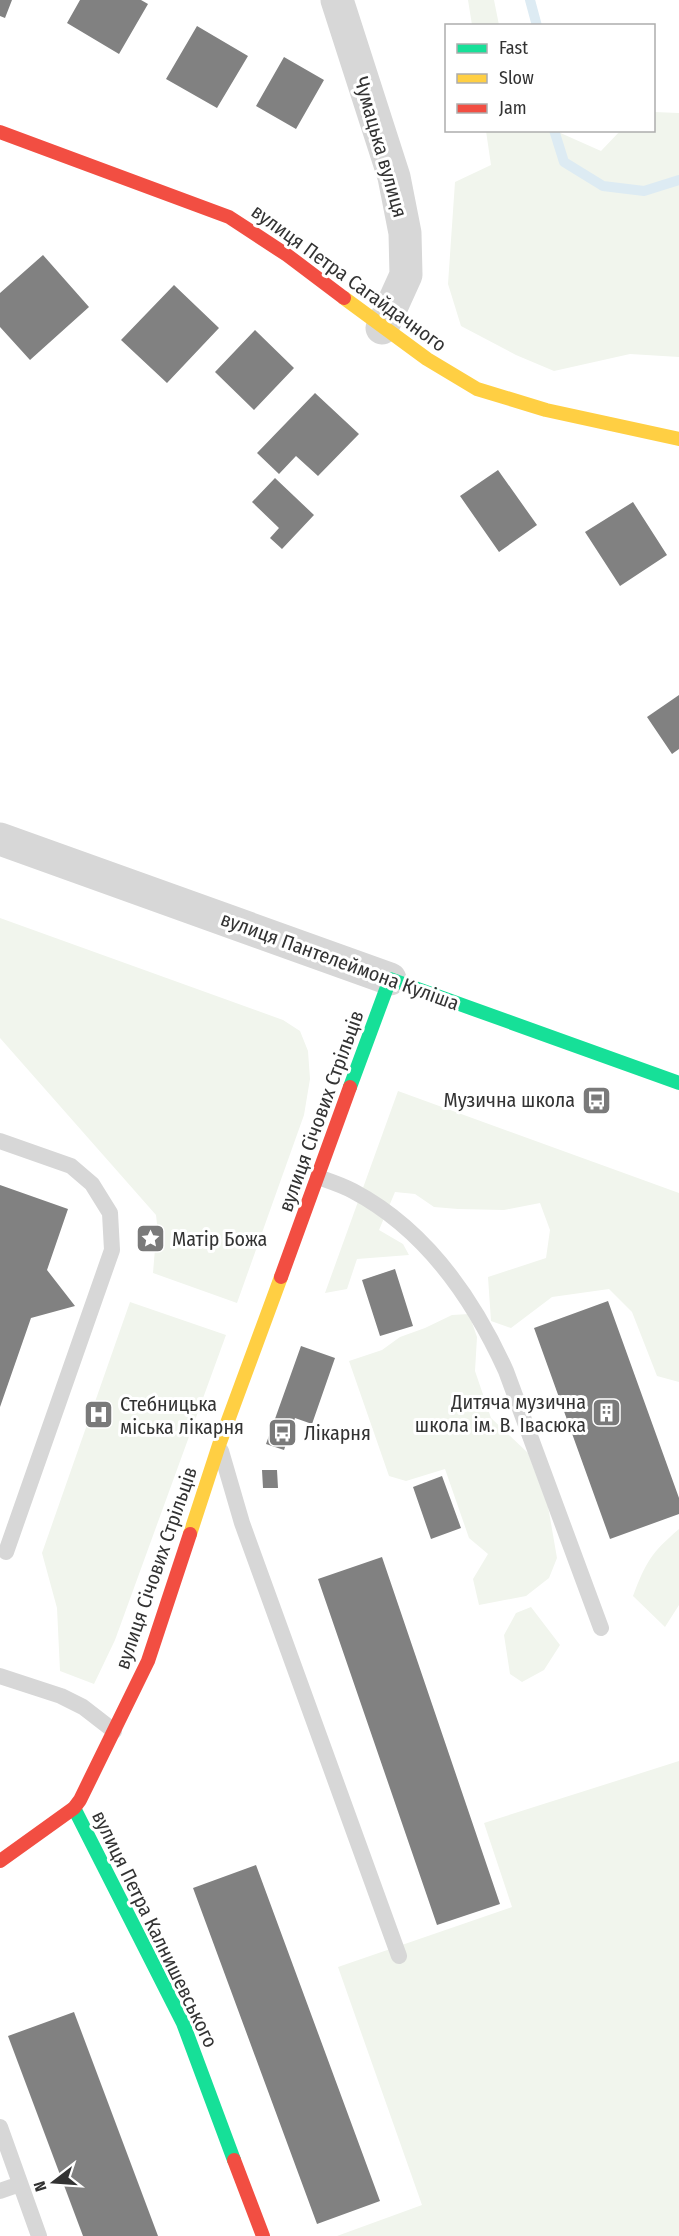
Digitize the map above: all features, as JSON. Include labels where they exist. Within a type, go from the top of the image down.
[{"type":"street","name":"Чумацька вулиця","points":[[337,0],[394,177],[405,233],[406,275],[381,328]]},
{"type":"street","name":"вулиця Петра Сагайдачного","points":[[0,132],[230,217],[264,236],[381,328],[458,379],[502,399],[612,427],[679,439]]},
{"type":"street","name":"вулиця Пантелеймона Куліша","points":[[0,838],[679,1083]]},
{"type":"street","name":"вулиця Січових Стрільців","points":[[0,1862],[74,1808],[80,1800],[148,1661],[219,1444],[390,979]]},
{"type":"street","name":"вулиця Петра Калнишевського","points":[[74,1808],[183,2023],[263,2236]]},
{"type":"lane","points":[[0,1141],[71,1166],[92,1184],[110,1213],[112,1250],[6,1552]]},
{"type":"lane","points":[[318,1177],[352,1190],[386,1211],[422,1242],[459,1285],[482,1322],[506,1371],[601,1628]]},
{"type":"lane","points":[[219,1444],[242,1523],[399,1956]]},
{"type":"lane","points":[[0,1676],[61,1695],[83,1707],[114,1731]]},
{"type":"lane","points":[[0,2127],[39,2236]]},
{"type":"lane","points":[[0,2192],[20,2184]]},
{"type":"shaded area","points":[[468,0],[494,0],[499,24],[472,24]]},
{"type":"shaded area","points":[[655,112],[679,113],[679,357],[630,354],[554,371],[516,355],[461,326],[448,284],[455,182],[491,165],[486,132],[558,132],[601,151],[619,132],[655,132]]},
{"type":"shaded area","points":[[0,918],[283,1020],[300,1031],[308,1051],[310,1079],[304,1115],[237,1303],[153,1273],[156,1215],[0,1038]]},
{"type":"shaded area","points":[[398,1091],[679,1193],[679,1382],[657,1376],[632,1312],[609,1289],[552,1297],[511,1328],[491,1321],[488,1277],[546,1258],[550,1230],[540,1203],[504,1210],[458,1209],[434,1207],[415,1194],[395,1192],[379,1230],[403,1244],[409,1255],[357,1259],[347,1289],[325,1293]]},
{"type":"shaded area","points":[[130,1302],[226,1335],[115,1640],[94,1684],[60,1671],[57,1608],[42,1553]]},
{"type":"shaded area","points":[[469,1314],[477,1337],[475,1371],[491,1418],[528,1453],[548,1506],[557,1558],[549,1578],[526,1596],[479,1605],[473,1579],[488,1554],[469,1538],[445,1469],[406,1481],[389,1476],[349,1361],[382,1350],[400,1337],[452,1315]]},
{"type":"shaded area","points":[[679,1529],[679,1605],[665,1627],[633,1596],[650,1559]]},
{"type":"shaded area","points":[[531,1607],[560,1645],[544,1670],[522,1682],[510,1674],[504,1635],[516,1613]]},
{"type":"shaded area","points":[[679,1761],[679,2236],[337,2236],[422,2205],[338,1967],[512,1907],[484,1823]]},
{"type":"building","points":[[0,0],[12,0],[5,18],[0,16]]},
{"type":"building","points":[[80,0],[141,0],[148,4],[119,54],[67,23]]},
{"type":"building","points":[[197,26],[248,56],[217,108],[166,79]]},
{"type":"building","points":[[284,57],[324,80],[296,129],[256,106]]},
{"type":"building","points":[[43,255],[89,307],[30,360],[0,327],[0,293]]},
{"type":"building","points":[[174,285],[219,328],[167,383],[121,340]]},
{"type":"building","points":[[255,330],[294,368],[254,410],[215,372]]},
{"type":"building","points":[[315,393],[359,434],[318,476],[296,456],[279,474],[257,453]]},
{"type":"building","points":[[498,470],[537,525],[499,552],[460,496]]},
{"type":"building","points":[[275,478],[314,515],[282,549],[270,538],[279,528],[252,502]]},
{"type":"building","points":[[633,502],[667,555],[620,586],[585,532]]},
{"type":"building","points":[[679,695],[679,749],[672,754],[647,717]]},
{"type":"building","points":[[0,1185],[68,1209],[47,1270],[75,1306],[31,1318],[0,1407]]},
{"type":"building","points":[[395,1269],[413,1326],[380,1336],[362,1280]]},
{"type":"building","name":"Дитяча музична школа ім. В. Івасюка","points":[[608,1301],[679,1498],[679,1514],[610,1539],[534,1328]]},
{"type":"building","points":[[301,1346],[335,1358],[312,1424],[295,1418],[284,1450],[266,1444]]},
{"type":"building","points":[[262,1470],[277,1470],[278,1488],[263,1488]]},
{"type":"building","points":[[442,1476],[461,1528],[431,1539],[413,1487]]},
{"type":"building","points":[[382,1557],[500,1904],[437,1925],[318,1579]]},
{"type":"building","points":[[256,1865],[380,2201],[317,2224],[193,1888]]},
{"type":"building","points":[[74,2012],[158,2236],[83,2236],[8,2036]]},
{"type":"waterway","points":[[530,0],[536,24]]},
{"type":"waterway","points":[[555,132],[564,162],[603,186],[644,191],[679,180]]},
{"type":"traffic: fast","points":[[350,1087],[390,979],[679,1083]]},
{"type":"traffic: fast","points":[[74,1808],[183,2023],[234,2160]]},
{"type":"traffic: slow","points":[[344,298],[427,359],[477,389],[546,410],[679,439]]},
{"type":"traffic: slow","points":[[190,1534],[219,1445],[281,1277]]},
{"type":"traffic: jam","points":[[0,132],[229,217],[287,255],[344,298]]},
{"type":"traffic: jam","points":[[281,1277],[350,1087]]},
{"type":"traffic: jam","points":[[0,1861],[74,1808],[80,1800],[148,1661],[190,1534]]},
{"type":"traffic: jam","points":[[234,2160],[263,2236]]},
{"type":"place","name":"Музична школа","points":[[596,1100]]},
{"type":"place","name":"Матір Божа","points":[[151,1239]]},
{"type":"place","name":"Дитяча музична школа ім. В. Івасюка","points":[[607,1413]]},
{"type":"place","name":"Стебницька міська лікарня","points":[[99,1415]]},
{"type":"place","name":"Лікарня","points":[[283,1433]]}]
